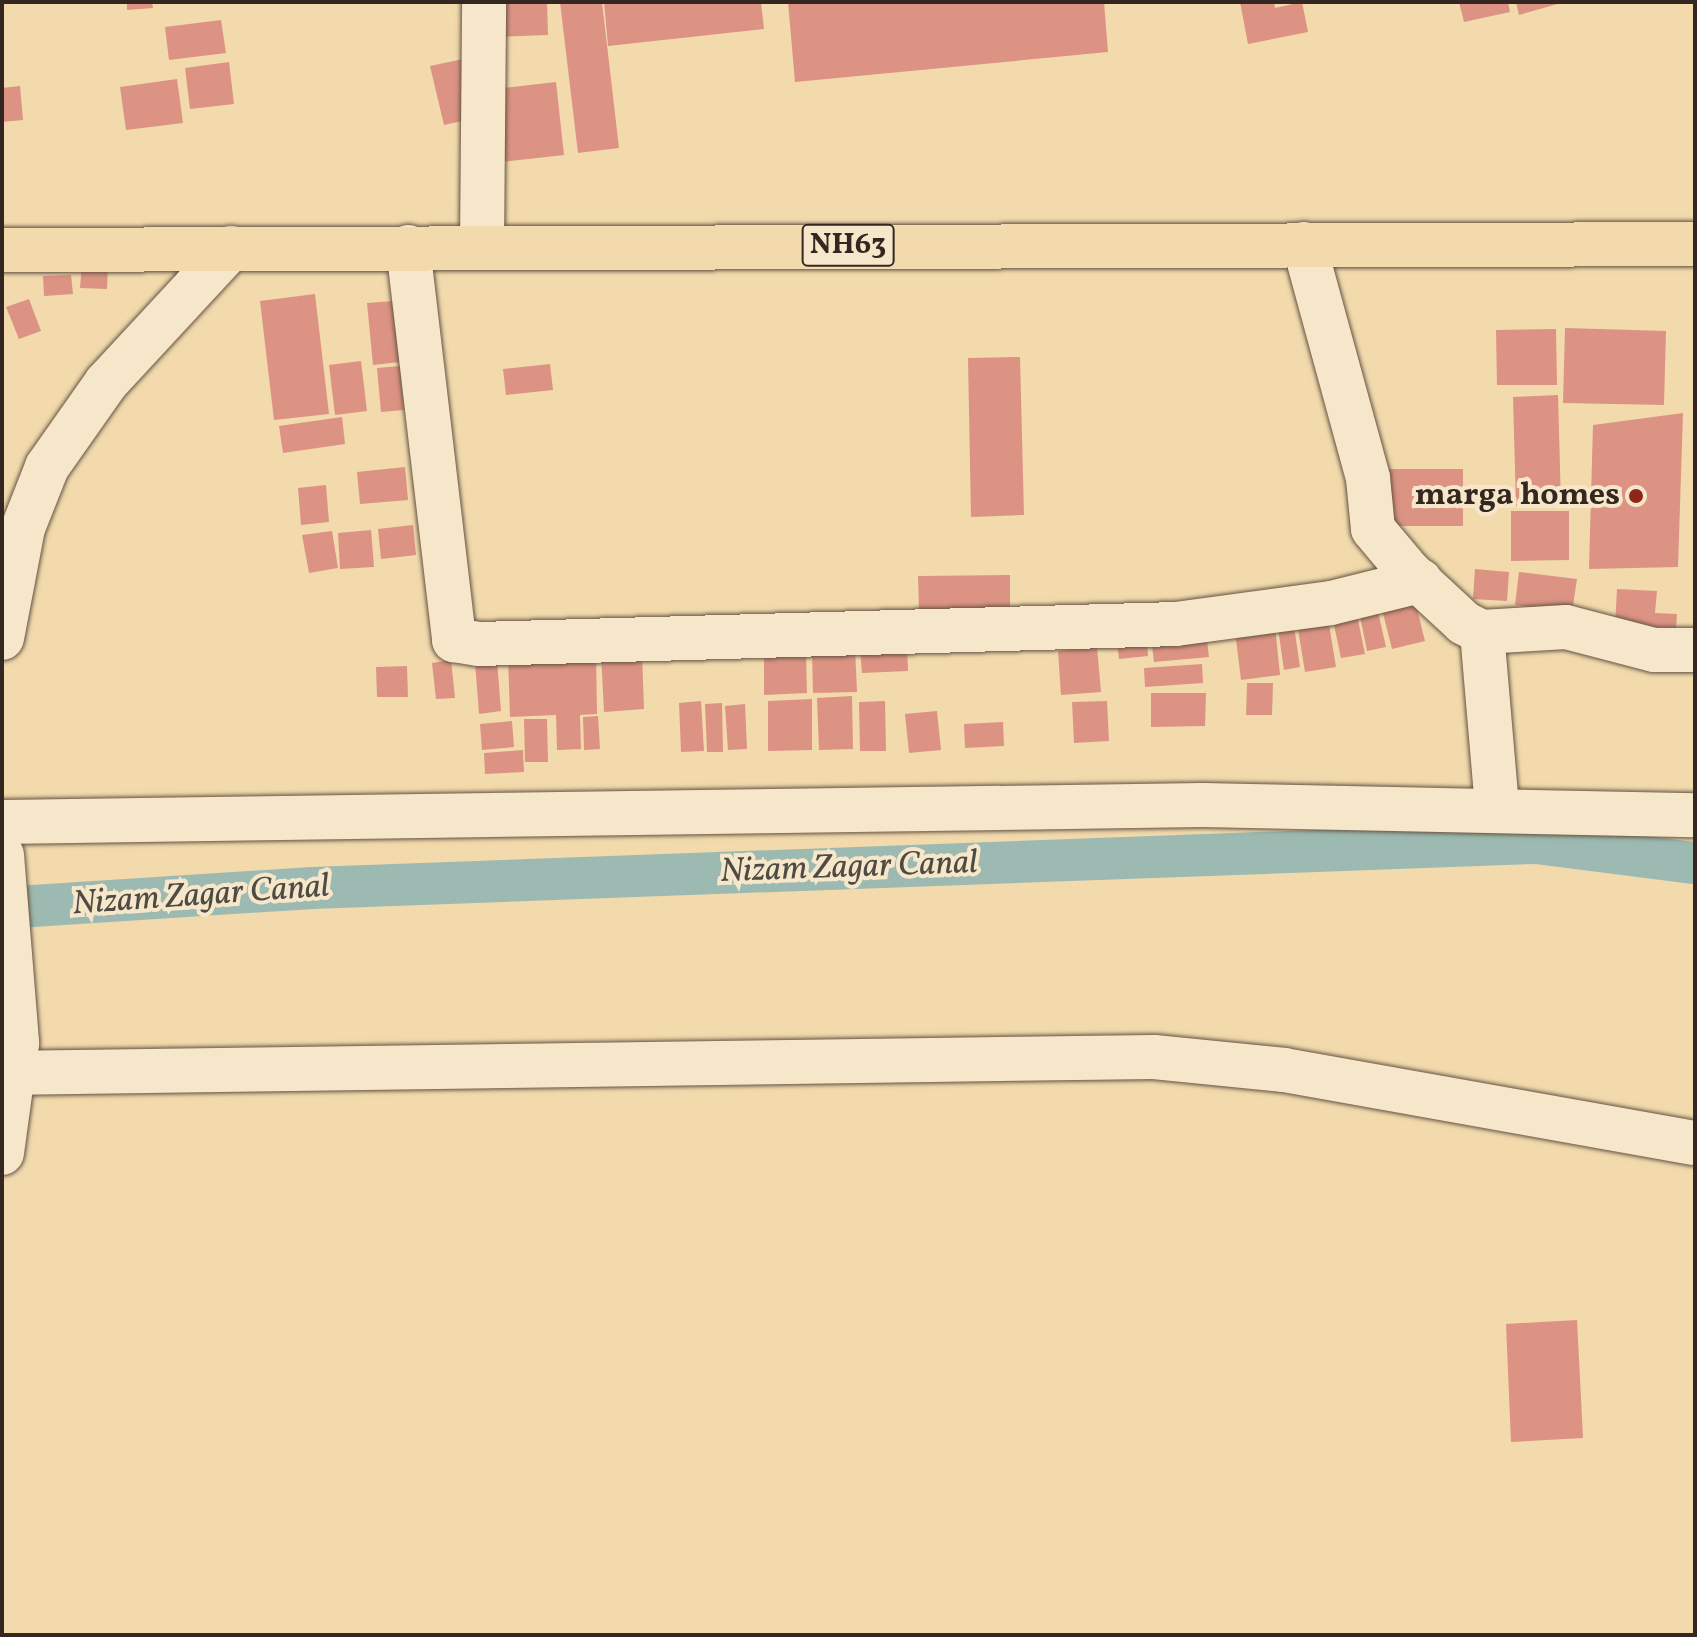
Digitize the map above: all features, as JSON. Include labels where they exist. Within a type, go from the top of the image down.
[{"type":"highway","name":"NH63","points":[[2,250],[1695,244]]},
{"type":"street","points":[[482,246],[484,2]]},
{"type":"street","points":[[1304,244],[1368,478],[1373,529],[1420,581],[1464,623],[1482,632],[1566,627],[1654,650],[1695,650]]},
{"type":"street","points":[[408,247],[454,640],[479,644],[1176,624],[1331,603],[1420,581]]},
{"type":"street","points":[[2,638],[23,528],[47,467],[106,383],[231,248]]},
{"type":"street","points":[[1482,632],[1497,808]]},
{"type":"street","points":[[2,822],[1203,805],[1497,808],[1695,815]]},
{"type":"street","points":[[2,855],[11,1063],[2,1153]]},
{"type":"street","points":[[11,1063],[1154,1057],[1284,1070],[1695,1143]]},
{"type":"building","points":[[127,2],[152,2],[153,8],[127,10]]},
{"type":"building","points":[[494,2],[547,2],[548,35],[495,37]]},
{"type":"building","points":[[560,2],[602,2],[619,148],[578,153]]},
{"type":"building","points":[[604,2],[761,2],[764,29],[608,46]]},
{"type":"building","points":[[788,2],[1104,2],[1108,52],[795,82]]},
{"type":"building","points":[[1240,2],[1274,2],[1275,8],[1302,2],[1308,32],[1248,44]]},
{"type":"building","points":[[1459,2],[1508,2],[1510,12],[1464,22]]},
{"type":"building","points":[[1516,2],[1561,2],[1561,3],[1519,15]]},
{"type":"building","points":[[221,20],[226,53],[169,60],[165,27]]},
{"type":"building","points":[[468,58],[481,117],[444,125],[430,66]]},
{"type":"building","points":[[229,62],[234,104],[190,109],[185,68]]},
{"type":"building","points":[[177,79],[183,123],[126,130],[120,87]]},
{"type":"building","points":[[556,82],[564,155],[502,162],[495,89]]},
{"type":"building","points":[[20,86],[23,120],[2,122],[2,88]]},
{"type":"building","points":[[82,263],[108,264],[107,289],[80,288]]},
{"type":"building","points":[[71,275],[73,294],[44,296],[43,276]]},
{"type":"building","points":[[315,294],[329,414],[274,420],[260,301]]},
{"type":"building","points":[[29,299],[41,331],[19,339],[6,307]]},
{"type":"building","points":[[394,301],[400,362],[373,365],[367,303]]},
{"type":"building","points":[[1565,328],[1666,331],[1664,405],[1563,403]]},
{"type":"building","points":[[1556,329],[1557,385],[1497,385],[1496,330]]},
{"type":"building","points":[[1020,357],[1024,515],[971,517],[968,358]]},
{"type":"building","points":[[361,361],[367,411],[335,415],[329,365]]},
{"type":"building","points":[[550,364],[553,390],[506,395],[503,369]]},
{"type":"building","points":[[400,366],[404,410],[381,412],[377,368]]},
{"type":"building","points":[[1558,395],[1561,504],[1516,506],[1513,397]]},
{"type":"building","name":"marga homes","points":[[1683,413],[1678,567],[1589,569],[1593,425]]},
{"type":"building","points":[[342,417],[345,444],[283,453],[279,426]]},
{"type":"building","points":[[405,467],[408,500],[360,504],[357,472]]},
{"type":"building","points":[[1386,469],[1463,469],[1463,526],[1386,526]]},
{"type":"building","points":[[326,485],[329,522],[301,525],[298,488]]},
{"type":"building","points":[[1511,511],[1569,511],[1569,560],[1511,561]]},
{"type":"building","points":[[413,525],[416,555],[381,559],[378,529]]},
{"type":"building","points":[[371,530],[374,567],[340,569],[338,533]]},
{"type":"building","points":[[332,531],[338,568],[309,573],[302,535]]},
{"type":"building","points":[[1475,569],[1509,572],[1507,601],[1473,599]]},
{"type":"building","points":[[1519,572],[1577,579],[1572,612],[1515,605]]},
{"type":"building","points":[[1010,575],[1010,610],[919,610],[918,576]]},
{"type":"building","points":[[1617,589],[1657,591],[1655,613],[1677,614],[1676,628],[1615,625]]},
{"type":"building","points":[[1415,601],[1425,641],[1392,649],[1382,609]]},
{"type":"building","points":[[1376,603],[1386,647],[1367,651],[1358,606]]},
{"type":"building","points":[[1355,605],[1365,654],[1341,658],[1331,611]]},
{"type":"building","points":[[1327,612],[1336,667],[1305,672],[1296,617]]},
{"type":"building","points":[[1275,626],[1280,675],[1241,680],[1235,631]]},
{"type":"building","points":[[1294,626],[1300,667],[1284,670],[1278,628]]},
{"type":"building","points":[[1206,631],[1209,657],[1154,662],[1151,637]]},
{"type":"building","points":[[1147,639],[1148,656],[1119,659],[1117,642]]},
{"type":"building","points":[[907,646],[908,671],[862,673],[860,649]]},
{"type":"building","points":[[1097,647],[1101,692],[1061,695],[1058,651]]},
{"type":"building","points":[[855,648],[857,692],[813,693],[812,650]]},
{"type":"building","points":[[642,652],[644,709],[604,712],[601,654]]},
{"type":"building","points":[[596,654],[597,714],[580,715],[581,749],[557,750],[556,715],[510,717],[508,657]]},
{"type":"building","points":[[806,654],[807,693],[764,695],[764,656]]},
{"type":"building","points":[[451,660],[455,698],[436,699],[432,663]]},
{"type":"building","points":[[497,660],[501,711],[479,714],[475,662]]},
{"type":"building","points":[[1202,664],[1203,683],[1145,687],[1144,668]]},
{"type":"building","points":[[407,666],[408,697],[377,697],[376,667]]},
{"type":"building","points":[[1247,683],[1273,683],[1272,715],[1246,715]]},
{"type":"building","points":[[1151,693],[1206,693],[1205,726],[1151,727]]},
{"type":"building","points":[[852,696],[853,749],[819,750],[817,698]]},
{"type":"building","points":[[812,699],[812,750],[768,751],[768,701]]},
{"type":"building","points":[[701,701],[704,751],[681,752],[679,703]]},
{"type":"building","points":[[885,701],[886,751],[860,751],[859,702]]},
{"type":"building","points":[[1107,701],[1109,741],[1074,743],[1072,702]]},
{"type":"building","points":[[722,703],[723,752],[707,752],[705,704]]},
{"type":"building","points":[[745,704],[747,749],[728,750],[725,706]]},
{"type":"building","points":[[937,711],[941,750],[909,753],[905,714]]},
{"type":"building","points":[[598,716],[600,749],[584,750],[583,717]]},
{"type":"building","points":[[524,719],[547,719],[548,762],[525,762]]},
{"type":"building","points":[[512,721],[514,747],[482,750],[480,724]]},
{"type":"building","points":[[1003,722],[1004,746],[965,748],[964,724]]},
{"type":"building","points":[[523,750],[524,772],[485,774],[484,753]]},
{"type":"building","points":[[1577,1320],[1583,1438],[1511,1442],[1506,1324]]},
{"type":"waterway","name":"Nizam Zagar Canal","points":[[2,908],[312,888],[1536,843],[1695,863]]},
{"type":"place","name":"marga homes","points":[[1636,496]]}]
